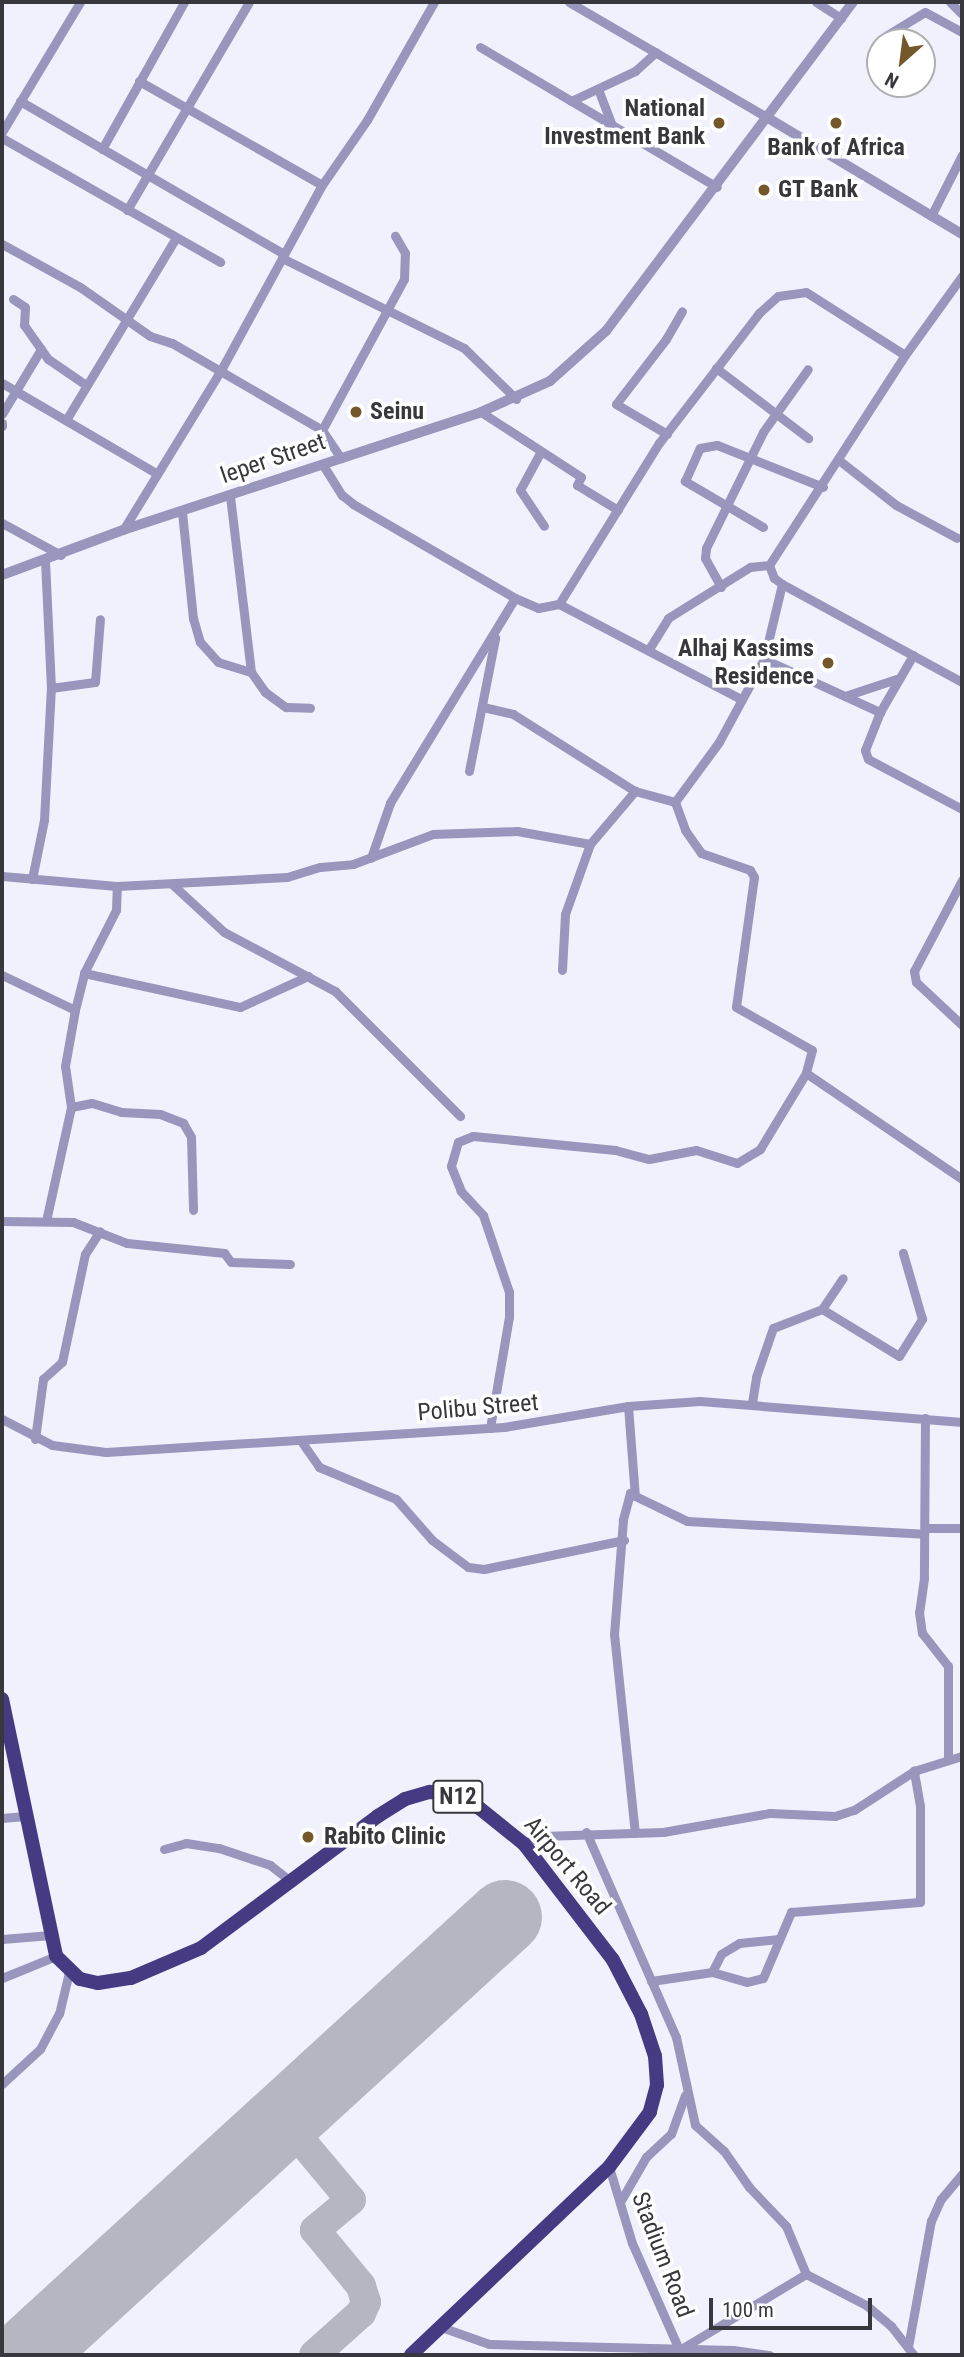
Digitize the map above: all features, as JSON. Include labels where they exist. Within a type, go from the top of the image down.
[{"type":"highway","points":[[2,1699],[56,1956],[69,1972]]},
{"type":"highway","name":"Airport Road","points":[[69,1972],[89,1982],[110,1983],[172,1962],[214,1940],[405,1799],[430,1792],[455,1795],[478,1807],[524,1844],[614,1960],[641,2014],[654,2056],[657,2085],[650,2112],[609,2168],[411,2355]]},
{"type":"street","points":[[2,132],[80,2]]},
{"type":"street","points":[[102,149],[184,2]]},
{"type":"street","points":[[127,210],[249,2]]},
{"type":"street","points":[[123,530],[221,370],[322,184],[369,117],[434,2]]},
{"type":"street","points":[[569,2],[962,234]]},
{"type":"street","points":[[816,2],[841,18]]},
{"type":"street","name":"Ieper Street","points":[[2,575],[123,530],[481,412],[550,381],[582,356],[717,187],[853,2]]},
{"type":"street","points":[[950,2],[962,15]]},
{"type":"street","points":[[899,28],[925,12],[962,32]]},
{"type":"street","points":[[481,47],[717,187]]},
{"type":"street","points":[[570,101],[635,72],[656,52]]},
{"type":"street","points":[[139,81],[322,184]]},
{"type":"street","points":[[598,89],[612,125]]},
{"type":"street","points":[[20,101],[283,256],[464,348],[516,398]]},
{"type":"street","points":[[2,138],[220,262]]},
{"type":"street","points":[[931,216],[962,155]]},
{"type":"street","points":[[322,430],[404,279],[405,253],[395,236]]},
{"type":"street","points":[[66,420],[176,238]]},
{"type":"street","points":[[2,244],[127,317],[150,336],[221,370],[322,430],[341,458]]},
{"type":"street","points":[[649,649],[668,618],[750,567],[769,565],[840,461],[905,355],[962,275]]},
{"type":"street","points":[[559,604],[667,434],[759,313],[778,296],[806,292],[905,355]]},
{"type":"street","points":[[13,299],[25,307],[24,325],[48,359],[86,386]]},
{"type":"street","points":[[667,434],[616,404],[682,311]]},
{"type":"street","points":[[2,414],[41,349]]},
{"type":"street","points":[[716,368],[808,438]]},
{"type":"street","points":[[721,587],[705,558],[750,458],[808,369]]},
{"type":"street","points":[[2,383],[156,473]]},
{"type":"street","points":[[481,412],[540,453],[581,477],[577,485],[618,510]]},
{"type":"street","points":[[763,527],[727,509],[685,481],[693,456],[711,443],[823,487]]},
{"type":"street","points":[[540,453],[520,495],[544,526]]},
{"type":"street","points":[[840,461],[896,505],[957,538]]},
{"type":"street","points":[[323,465],[342,495],[354,504],[515,598],[538,607],[559,604],[739,698]]},
{"type":"street","points":[[230,496],[251,672],[265,692],[286,707],[310,708]]},
{"type":"street","points":[[182,512],[192,618],[200,642],[218,662],[251,672]]},
{"type":"street","points":[[2,523],[61,555]]},
{"type":"street","points":[[32,879],[44,820],[51,688],[45,561]]},
{"type":"street","points":[[769,565],[774,578],[782,584],[962,682]]},
{"type":"street","points":[[675,802],[719,742],[739,698],[764,659],[782,584]]},
{"type":"street","points":[[371,858],[390,803],[515,598]]},
{"type":"street","points":[[51,688],[95,682],[100,619]]},
{"type":"street","points":[[469,771],[497,630]]},
{"type":"street","points":[[913,655],[896,679],[865,750],[869,759],[962,809]]},
{"type":"street","points":[[764,659],[880,712]]},
{"type":"street","points":[[845,696],[896,679]]},
{"type":"street","points":[[483,707],[513,714],[635,791],[675,802]]},
{"type":"street","points":[[562,971],[565,914],[590,844],[635,791]]},
{"type":"street","points":[[490,1428],[509,1317],[509,1292],[483,1215],[461,1191],[451,1166],[458,1142],[473,1136],[615,1150],[649,1159],[696,1150],[737,1163],[760,1149],[806,1073],[813,1050],[736,1007],[748,948],[753,873],[701,853],[685,830],[675,802]]},
{"type":"street","points":[[2,876],[117,886],[287,877],[371,858],[393,845],[433,834],[517,831],[590,844]]},
{"type":"street","points":[[962,880],[914,971],[916,982],[962,1025]]},
{"type":"street","points":[[173,885],[224,932],[335,991],[460,1116]]},
{"type":"street","points":[[46,1221],[71,1107],[65,1066],[75,1010],[84,973],[116,909],[117,886]]},
{"type":"street","points":[[84,973],[240,1007],[308,976]]},
{"type":"street","points":[[2,975],[75,1010]]},
{"type":"street","points":[[806,1073],[962,1179]]},
{"type":"street","points":[[71,1107],[92,1103],[121,1112],[160,1114],[183,1124],[191,1137],[193,1210]]},
{"type":"street","points":[[2,1221],[73,1222],[127,1243],[224,1254],[231,1262],[290,1264]]},
{"type":"street","points":[[35,1439],[43,1379],[62,1362],[85,1254],[100,1231]]},
{"type":"street","points":[[822,1308],[899,1356],[922,1319],[904,1252]]},
{"type":"street","points":[[752,1403],[756,1377],[773,1328],[822,1308],[843,1278]]},
{"type":"street","name":"Polibu Street","points":[[2,1419],[35,1439],[68,1450],[97,1452],[490,1428],[628,1406],[752,1403],[962,1422]]},
{"type":"street","points":[[628,1406],[635,1496],[629,1493]]},
{"type":"street","points":[[925,1418],[924,1531],[919,1612],[922,1633],[948,1666],[948,1759]]},
{"type":"street","points":[[301,1441],[319,1467],[396,1499],[432,1539],[468,1567],[484,1569],[624,1540]]},
{"type":"street","points":[[629,1493],[687,1521],[924,1531],[962,1528]]},
{"type":"street","points":[[629,1493],[623,1520],[624,1540],[614,1634],[635,1833]]},
{"type":"street","points":[[524,1844],[542,1836],[586,1832],[663,1832],[770,1813],[835,1816],[854,1811],[914,1771],[962,1756]]},
{"type":"street","points":[[651,1981],[712,1972],[747,1982],[763,1978],[791,1912],[920,1902],[920,1806],[914,1771]]},
{"type":"street","points":[[2,1818],[25,1816]]},
{"type":"street","points":[[586,1832],[676,2037],[685,2093],[695,2125],[724,2151],[748,2187],[786,2226],[806,2274],[866,2305],[911,2351]]},
{"type":"street","points":[[164,1849],[186,1843],[219,1848],[270,1865],[292,1882]]},
{"type":"street","points":[[2,1940],[51,1935]]},
{"type":"street","points":[[712,1972],[721,1954],[739,1943],[779,1939]]},
{"type":"street","points":[[2,1978],[56,1956]]},
{"type":"street","points":[[2,2084],[40,2049],[59,2014],[69,1972]]},
{"type":"street","points":[[620,2202],[646,2157],[671,2134],[685,2093]]},
{"type":"street","name":"Stadium Road","points":[[609,2168],[632,2243],[681,2352]]},
{"type":"street","points":[[911,2351],[931,2221],[941,2199],[962,2174]]},
{"type":"street","points":[[681,2352],[806,2274]]},
{"type":"street","points":[[441,2328],[489,2344],[771,2355]]},
{"type":"taxiway","points":[[284,2120],[351,2200],[315,2230],[361,2286],[366,2302],[361,2313],[314,2355]]},
{"type":"runway","points":[[26,2355],[505,1917]]},
{"type":"place","name":"National Investment Bank","points":[[719,123]]},
{"type":"place","name":"Bank of Africa","points":[[836,123]]},
{"type":"place","name":"GT Bank","points":[[764,190]]},
{"type":"place","name":"Seinu","points":[[356,412]]},
{"type":"place","name":"Alhaj Kassims Residence","points":[[828,663]]},
{"type":"place","name":"Rabito Clinic","points":[[308,1837]]}]
